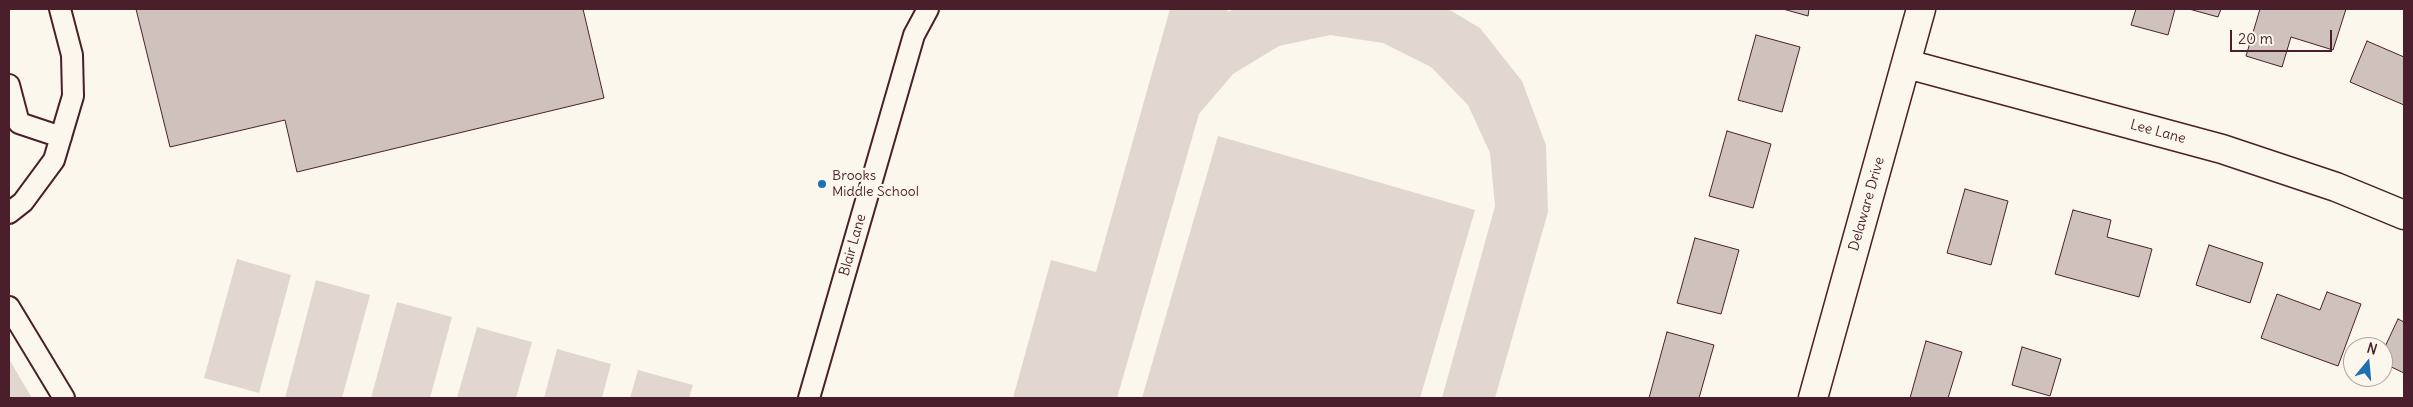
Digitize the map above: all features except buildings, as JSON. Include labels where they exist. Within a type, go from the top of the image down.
[{"type":"street","name":"Delaware Drive","points":[[1813,398],[1921,9]]},
{"type":"street","name":"Lee Lane","points":[[1907,64],[2222,149],[2336,188],[2404,215]]},
{"type":"lane","points":[[9,213],[23,202],[54,160],[73,96],[72,55],[60,9]]},
{"type":"lane","name":"Blair Lane","points":[[809,398],[914,35],[928,9]]},
{"type":"lane","points":[[9,84],[19,123],[61,137]]},
{"type":"lane","points":[[9,307],[64,398]]},
{"type":"shaded area","points":[[1170,9],[1228,9],[1227,12],[1235,9],[1448,9],[1480,28],[1522,81],[1546,145],[1548,212],[1495,398],[1442,398],[1495,206],[1490,153],[1468,105],[1431,67],[1383,43],[1330,35],[1279,46],[1233,74],[1199,114],[1117,398],[1013,398],[1051,260],[1096,272]]},
{"type":"shaded area","points":[[1218,136],[1475,210],[1420,398],[1142,398]]},
{"type":"shaded area","points":[[237,259],[291,275],[259,393],[204,378]]},
{"type":"shaded area","points":[[316,280],[370,295],[342,398],[285,398]]},
{"type":"shaded area","points":[[397,302],[452,317],[430,398],[371,398]]},
{"type":"shaded area","points":[[477,327],[532,342],[516,398],[457,398]]},
{"type":"shaded area","points":[[557,349],[611,364],[602,398],[544,398]]},
{"type":"shaded area","points":[[9,359],[32,398],[9,398]]},
{"type":"shaded area","points":[[638,370],[693,385],[689,398],[630,398]]},
{"type":"place","name":"Brooks Middle School","points":[[822,184]]}]
